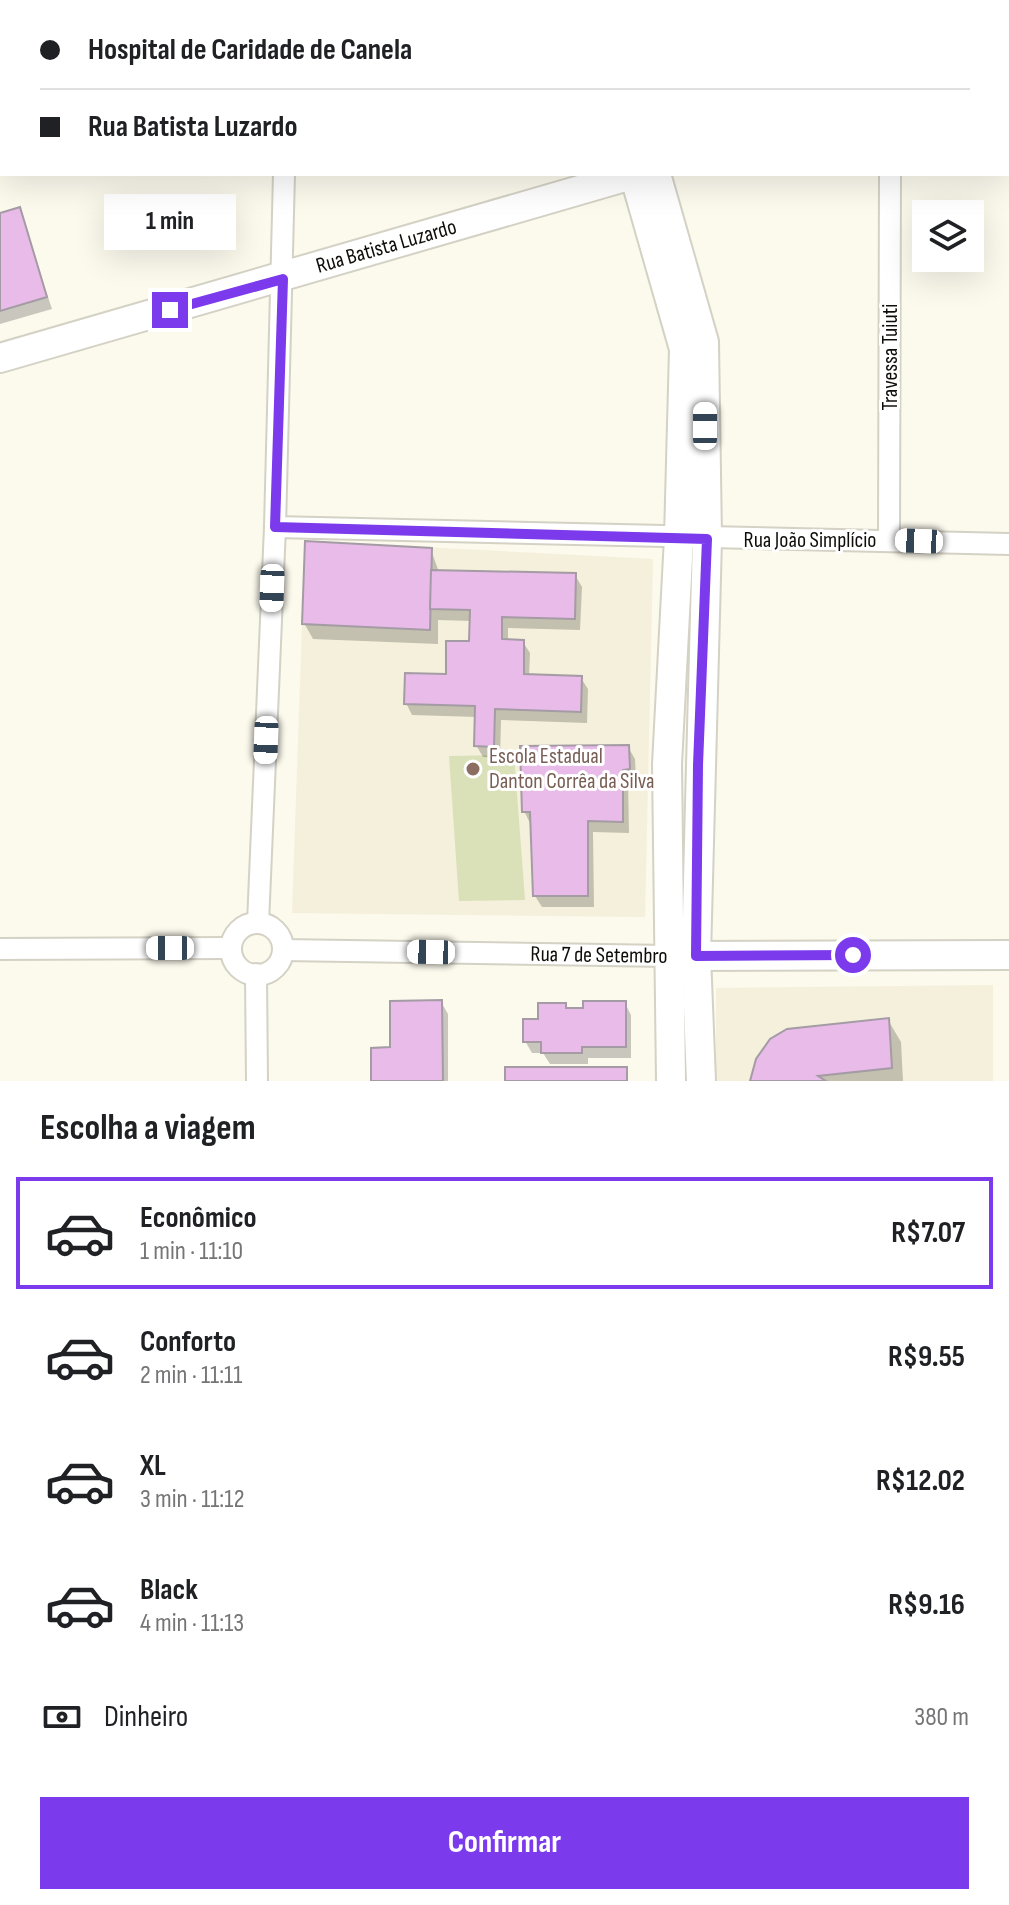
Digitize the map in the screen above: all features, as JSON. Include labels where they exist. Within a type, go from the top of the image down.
[{"type":"main road","name":"Rua Batista Luzardo","points":[[0,358],[283,279],[627,176]]},
{"type":"main road","points":[[635,176],[684,349],[693,539],[698,765],[671,1081]]},
{"type":"main road","points":[[657,176],[704,342],[693,539],[667,764],[682,956],[701,1081]]},
{"type":"main road","points":[[667,764],[698,765]]},
{"type":"main road","name":"Rua 7 de Setembro","points":[[682,956],[1009,955]]},
{"type":"street","points":[[258,923],[275,527],[284,176]]},
{"type":"street","name":"Travessa Tuiuti","points":[[889,541],[890,176]]},
{"type":"street","name":"Rua João Simplício","points":[[275,527],[1009,544]]},
{"type":"street","points":[[258,923],[279,934],[283,950],[276,965],[256,974],[241,969],[231,948],[237,933],[258,923]]},
{"type":"street","points":[[0,949],[231,948]]},
{"type":"street","name":"Rua 7 de Setembro","points":[[283,950],[682,956]]},
{"type":"street","points":[[256,974],[257,1081]]},
{"type":"shaded area","name":"Escola Estadual Danton Corrêa da Silva","points":[[305,541],[653,559],[645,917],[292,913]]},
{"type":"shaded area","points":[[993,985],[993,1081],[716,1081],[716,988]]},
{"type":"green space","points":[[514,755],[525,900],[459,901],[449,756]]},
{"type":"building","points":[[20,207],[47,297],[0,311],[0,213]]},
{"type":"building","points":[[305,541],[432,548],[430,630],[302,624]]},
{"type":"building","points":[[431,570],[576,573],[575,619],[502,617],[502,639],[524,640],[524,674],[582,676],[581,712],[495,709],[494,747],[474,746],[475,706],[404,704],[405,673],[446,674],[446,641],[469,641],[470,610],[430,609]]},
{"type":"building","points":[[629,745],[630,769],[623,770],[623,822],[588,821],[588,896],[533,896],[530,812],[522,812],[520,746]]},
{"type":"building","points":[[442,1000],[443,1081],[371,1081],[371,1048],[390,1047],[390,1001]]},
{"type":"building","points":[[583,1001],[626,1001],[626,1047],[582,1047],[582,1053],[541,1053],[541,1042],[523,1042],[523,1019],[538,1019],[538,1003],[566,1003],[566,1008],[583,1008]]},
{"type":"building","points":[[889,1018],[892,1068],[818,1076],[826,1081],[750,1081],[756,1059],[770,1039],[787,1029]]},
{"type":"building","points":[[505,1067],[627,1067],[627,1081],[505,1081]]},
{"type":"place","name":"Escola Estadual Danton Corrêa da Silva","points":[[473,769]]},
{"type":"route","points":[[170,310],[283,279],[275,527],[707,539],[698,765],[696,956],[853,955]]}]
